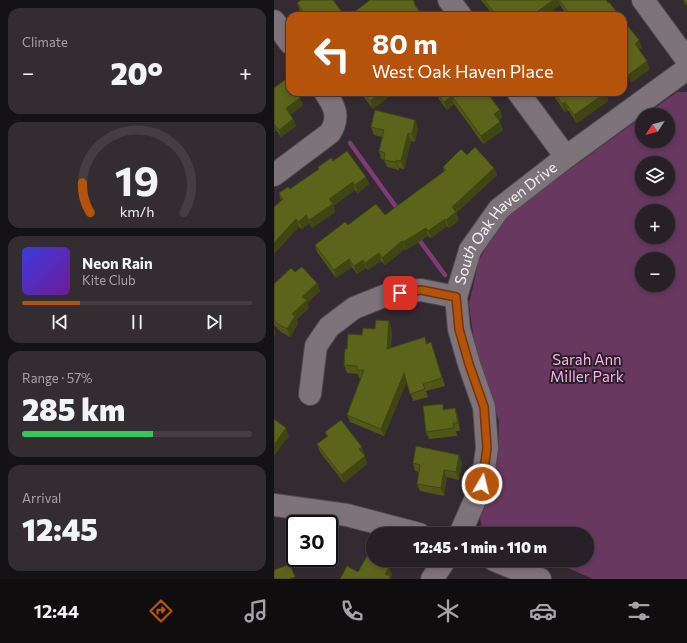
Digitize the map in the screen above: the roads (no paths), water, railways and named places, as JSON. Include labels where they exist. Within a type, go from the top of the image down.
[{"type":"street","points":[[449,0],[458,12]]},
{"type":"street","points":[[643,0],[687,60]]},
{"type":"street","points":[[274,21],[286,38]]},
{"type":"street","name":"South Oak Haven Drive","points":[[463,527],[482,484],[487,448],[484,407],[459,329],[456,297],[470,250],[499,209],[566,157],[687,69]]},
{"type":"street","points":[[274,175],[330,133],[334,126],[342,119],[336,112],[328,96]]},
{"type":"street","points":[[521,96],[566,157]]},
{"type":"street","points":[[310,394],[316,346],[329,327],[354,308],[389,294],[421,290],[456,297]]},
{"type":"street","points":[[274,505],[347,515],[392,527]]},
{"type":"street","points":[[432,579],[440,567]]},
{"type":"street","points":[[511,567],[540,579]]},
{"type":"waterway","points":[[350,143],[399,211]]},
{"type":"waterway","points":[[417,237],[445,275]]},
{"type":"park label","name":"Sarah Ann Miller Park","points":[[587,368]]}]
